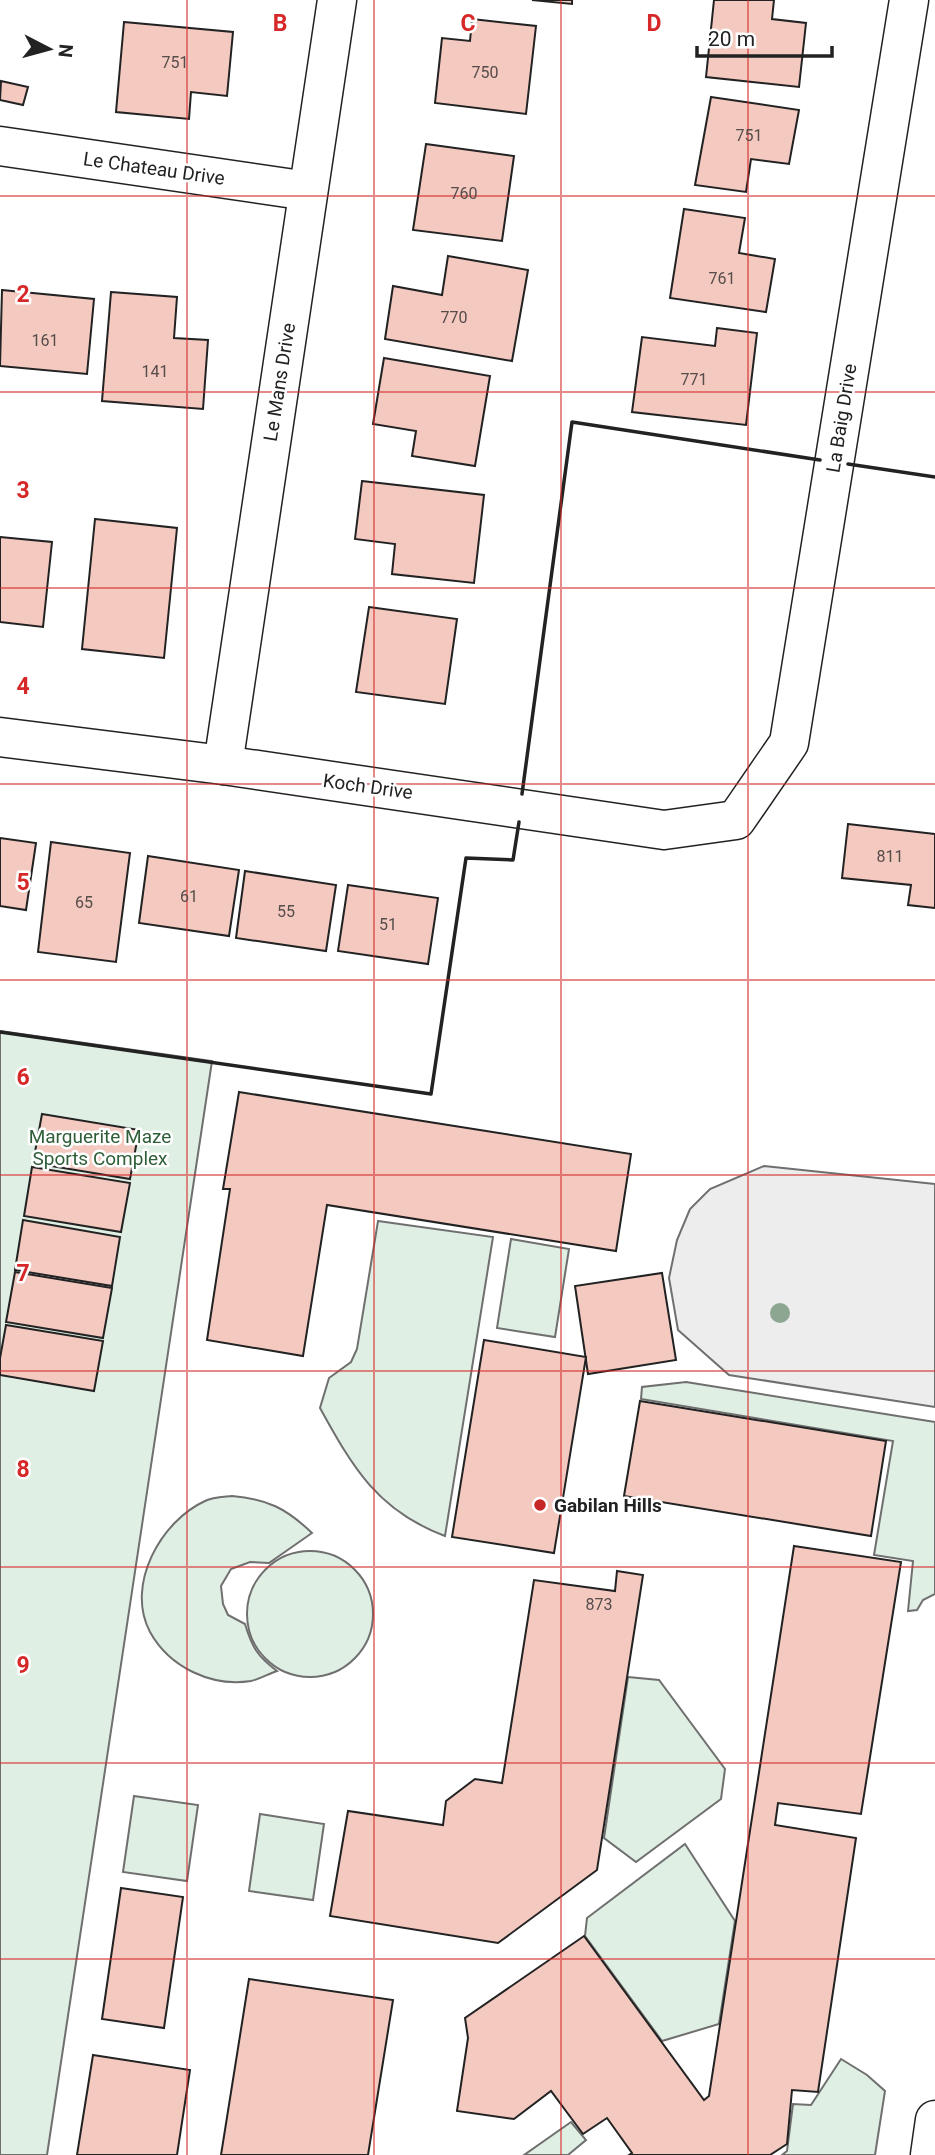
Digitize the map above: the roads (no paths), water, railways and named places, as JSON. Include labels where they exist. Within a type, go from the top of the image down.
[{"type":"street","name":"Le Mans Drive","points":[[222,765],[337,0]]},
{"type":"street","name":"La Baig Drive","points":[[736,820],[789,743],[909,0]]},
{"type":"street","name":"Le Chateau Drive","points":[[0,146],[308,191]]},
{"type":"street","name":"Koch Drive","points":[[0,737],[222,765],[664,830],[736,820]]},
{"type":"street","points":[[929,2155],[935,2120]]},
{"type":"place","name":"Gabilan Hills","points":[[540,1505]]},
{"type":"park label","name":"Marguerite Maze Sports Complex","points":[[100,1147]]}]
